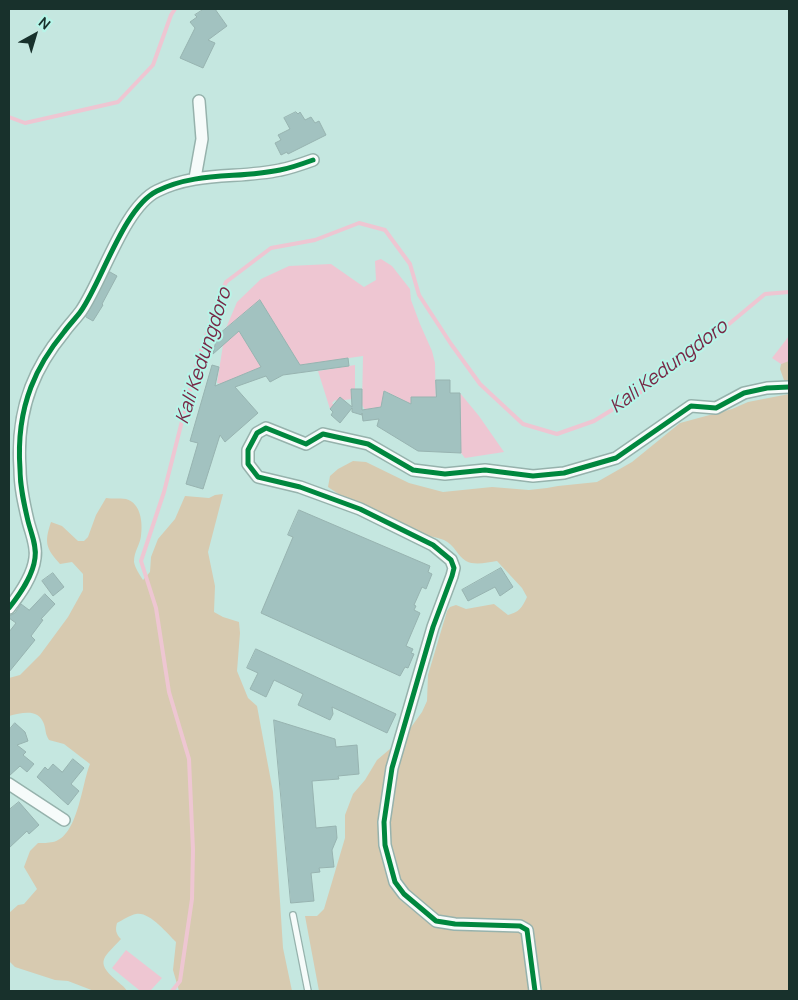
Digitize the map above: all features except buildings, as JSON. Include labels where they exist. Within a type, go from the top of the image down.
[{"type":"street","points":[[195,178],[202,139],[199,101]]},
{"type":"street","points":[[9,608],[32,570],[35,557],[34,542],[21,484],[22,424],[25,406],[37,371],[81,310],[121,235],[140,206],[155,192],[195,178],[280,170],[312,160]]},
{"type":"street","points":[[535,991],[526,930],[520,926],[455,924],[436,921],[404,894],[395,882],[385,845],[384,822],[392,768],[433,627],[452,576],[454,568],[451,560],[433,545],[360,509],[300,488],[258,477],[248,464],[248,450],[257,433],[266,428],[306,444],[323,434],[368,444],[413,470],[445,474],[486,470],[533,476],[564,473],[616,458],[691,406],[716,408],[744,393],[767,388],[789,387]]},
{"type":"street","points":[[9,784],[64,820]]},
{"type":"lane","points":[[293,915],[308,991]]},
{"type":"shaded area","points":[[381,259],[392,266],[410,289],[411,300],[435,363],[436,413],[422,397],[411,397],[411,404],[385,391],[381,407],[365,410],[362,405],[363,356],[300,365],[260,300],[226,328],[237,302],[261,279],[289,266],[331,264],[364,287],[376,280],[375,261]]},
{"type":"shaded area","points":[[239,331],[261,367],[228,381],[224,385],[217,383],[223,345]]},
{"type":"shaded area","points":[[789,336],[789,361],[781,364],[772,358]]},
{"type":"shaded area","points":[[789,361],[789,394],[780,369],[781,364]]},
{"type":"shaded area","points":[[355,365],[355,389],[352,399],[335,400],[332,403],[334,405],[330,409],[318,371]]},
{"type":"shaded area","points":[[460,393],[504,452],[465,458],[461,453]]},
{"type":"shaded area","points":[[789,394],[789,991],[319,991],[305,916],[317,916],[324,909],[345,838],[345,815],[353,794],[365,780],[377,760],[404,737],[422,712],[427,701],[428,675],[447,611],[450,607],[456,605],[466,609],[494,604],[508,615],[520,609],[527,597],[522,588],[497,561],[473,563],[466,561],[444,540],[406,529],[349,501],[328,487],[330,476],[353,461],[366,462],[409,483],[443,492],[492,487],[529,490],[597,482],[632,462],[680,423],[732,409],[748,402]]},
{"type":"shaded area","points":[[223,494],[208,552],[215,586],[214,612],[239,622],[237,671],[248,698],[257,706],[273,792],[283,948],[292,991],[179,991],[173,970],[176,942],[152,919],[141,914],[131,915],[117,923],[116,932],[121,939],[104,959],[105,968],[127,991],[94,991],[68,981],[55,980],[15,967],[9,961],[9,913],[18,905],[24,904],[37,889],[24,867],[30,851],[38,843],[53,842],[61,838],[68,830],[78,808],[90,764],[64,744],[49,740],[44,724],[38,716],[29,713],[9,716],[9,678],[20,675],[40,655],[68,617],[83,590],[83,574],[72,562],[60,564],[49,549],[47,535],[51,522],[62,526],[78,541],[84,541],[88,537],[96,515],[106,498],[131,501],[138,509],[142,525],[134,562],[143,580],[150,572],[151,557],[158,539],[175,519],[185,496],[209,498]]},
{"type":"shaded area","points":[[126,950],[162,978],[151,990],[139,990],[112,968]]},
{"type":"waterway","points":[[9,117],[25,123],[118,102],[153,65],[171,15],[175,9]]},
{"type":"waterway","name":"Kali Kedungdoro","points":[[172,991],[180,981],[192,899],[193,850],[189,759],[169,692],[156,608],[141,561],[164,492],[196,366],[215,308],[226,282],[271,248],[315,240],[359,223],[385,230],[410,264],[419,295],[480,384],[523,424],[557,434],[594,421],[644,390],[717,334],[765,294],[789,292]]},
{"type":"cycle path","points":[[9,608],[29,578],[35,558],[34,544],[21,489],[19,459],[23,417],[28,397],[41,365],[89,298],[134,212],[157,191],[172,185],[202,178],[264,173],[313,160]]},
{"type":"cycle path","points":[[535,991],[527,930],[520,926],[455,924],[436,921],[404,894],[395,882],[385,845],[384,822],[392,768],[433,627],[452,576],[454,568],[451,560],[433,545],[360,509],[300,487],[258,477],[248,464],[248,450],[257,433],[266,428],[306,444],[323,434],[368,444],[413,470],[445,474],[485,470],[533,476],[564,473],[616,458],[691,406],[716,408],[744,393],[767,388],[789,387]]}]
